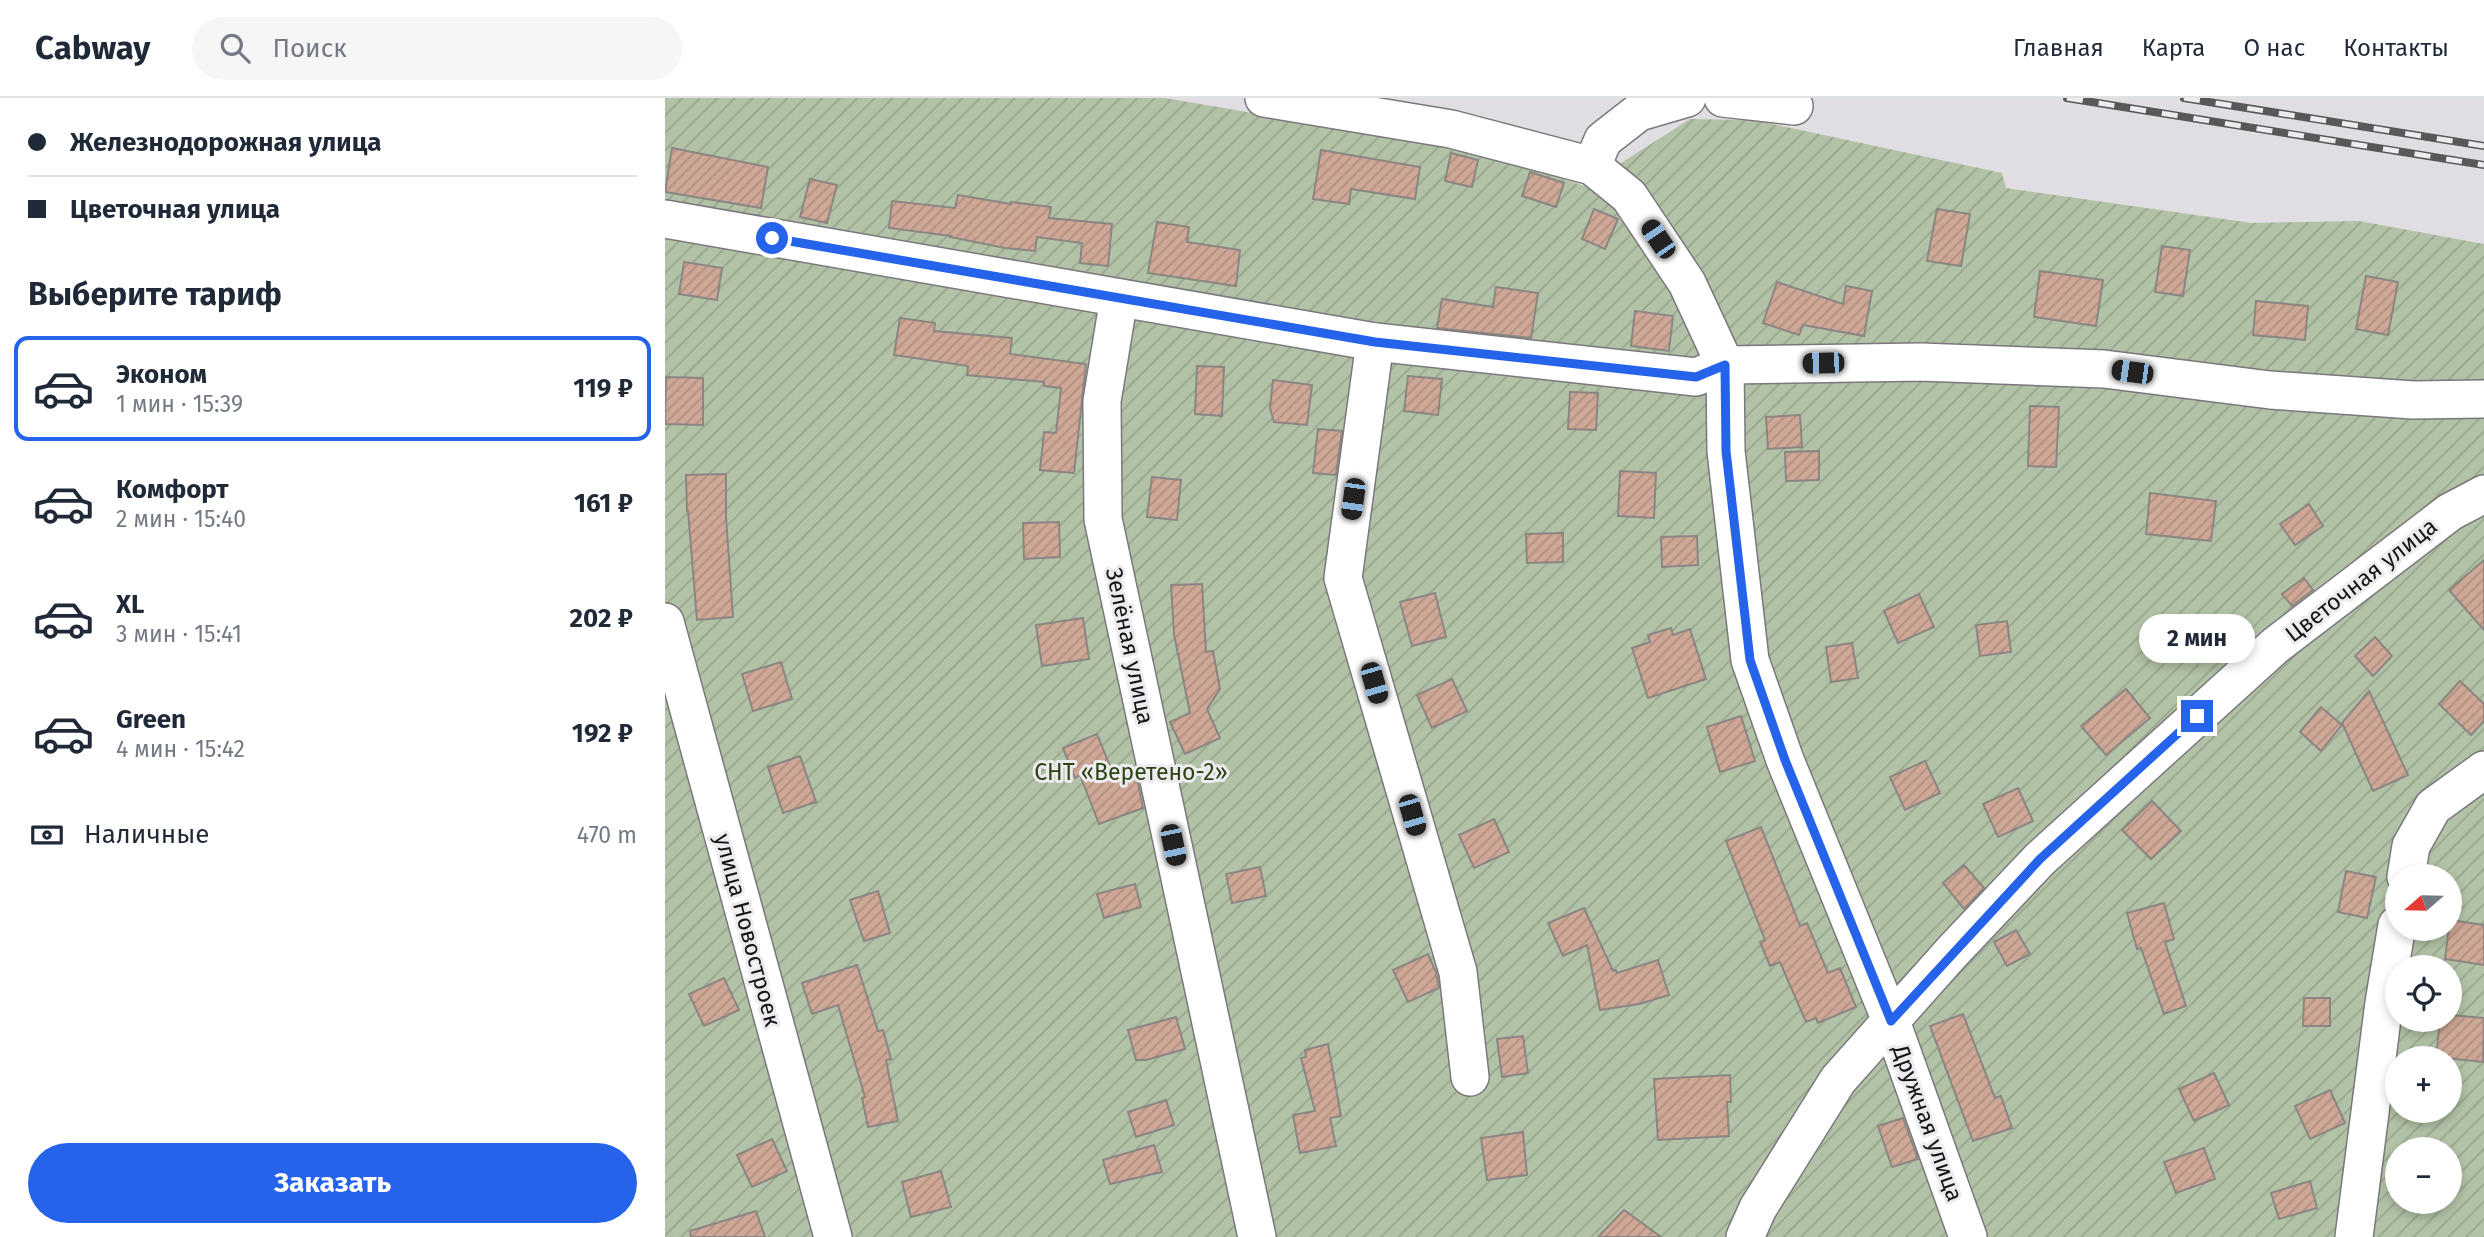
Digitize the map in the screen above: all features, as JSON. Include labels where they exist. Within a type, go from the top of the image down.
[{"type":"street","points":[[1264,98],[1451,129],[1592,166],[1629,196],[1680,272],[1725,365]]},
{"type":"street","points":[[1592,166],[1603,140],[1639,112],[1687,98]]},
{"type":"street","points":[[1723,98],[1794,106]]},
{"type":"street","points":[[665,219],[1375,342],[1696,377],[1725,365],[1921,362],[2104,369],[2270,390],[2413,400],[2484,400]]},
{"type":"street","name":"Зелёная улица","points":[[1119,298],[1102,401],[1103,519],[1257,1237]]},
{"type":"street","points":[[1375,342],[1343,578],[1458,972],[1470,1077]]},
{"type":"street","name":"Дружная улица","points":[[1725,365],[1726,451],[1750,660],[1785,760],[1891,1021],[1968,1237]]},
{"type":"street","name":"Цветочная улица","points":[[1745,1237],[1758,1208],[1838,1080],[2040,859],[2276,645],[2450,512],[2484,494]]},
{"type":"street","name":"улица Новостроек","points":[[665,622],[832,1237]]},
{"type":"street","points":[[2408,864],[2411,846],[2433,807],[2484,769]]},
{"type":"street","points":[[2354,1237],[2394,942]]},
{"type":"green space","name":"СНТ «Веретено-2»","points":[[665,98],[1165,98],[1470,150],[1585,186],[1690,119],[1753,120],[2002,173],[2006,188],[2252,223],[2359,221],[2484,244],[2484,1237],[665,1237],[665,220],[1689,373],[1140,289],[665,201]]},
{"type":"building","points":[[672,148],[768,167],[761,208],[665,192]]},
{"type":"building","points":[[1321,150],[1420,167],[1415,199],[1351,189],[1349,204],[1313,199]]},
{"type":"building","points":[[1451,153],[1478,160],[1472,187],[1445,181]]},
{"type":"building","points":[[1530,172],[1564,183],[1556,207],[1522,196]]},
{"type":"building","points":[[810,179],[837,185],[827,223],[800,217]]},
{"type":"building","points":[[958,195],[1011,204],[1051,207],[1049,218],[1112,224],[1108,266],[1080,263],[1082,243],[1037,237],[1035,251],[889,228],[892,201],[955,208]]},
{"type":"building","points":[[1594,209],[1618,219],[1605,249],[1582,239]]},
{"type":"building","points":[[1937,209],[1970,214],[1961,266],[1927,261]]},
{"type":"building","points":[[1157,222],[1189,227],[1187,242],[1240,250],[1236,286],[1148,273]]},
{"type":"building","points":[[2162,246],[2190,250],[2183,296],[2155,292]]},
{"type":"building","points":[[684,262],[722,268],[717,300],[679,294]]},
{"type":"building","points":[[2040,271],[2103,280],[2096,326],[2034,317]]},
{"type":"building","points":[[2366,276],[2398,282],[2388,335],[2356,329]]},
{"type":"building","points":[[1777,282],[1843,304],[1846,286],[1872,291],[1864,336],[1803,325],[1799,335],[1763,323]]},
{"type":"building","points":[[1496,287],[1538,293],[1531,338],[1437,328],[1442,299],[1493,307]]},
{"type":"building","points":[[2256,301],[2308,306],[2305,340],[2253,335]]},
{"type":"building","points":[[1635,311],[1673,316],[1669,351],[1631,346]]},
{"type":"building","points":[[900,318],[935,323],[934,331],[1012,338],[1010,354],[1086,364],[1074,473],[1040,470],[1044,432],[1056,433],[1061,388],[1044,386],[1044,382],[967,375],[968,366],[894,355]]},
{"type":"building","points":[[1197,366],[1224,367],[1222,416],[1195,414]]},
{"type":"building","points":[[1408,376],[1442,379],[1438,415],[1404,411]]},
{"type":"building","points":[[666,377],[703,378],[703,425],[665,424]]},
{"type":"building","points":[[1273,380],[1312,385],[1307,425],[1274,422],[1270,408]]},
{"type":"building","points":[[1570,392],[1598,393],[1596,430],[1568,429]]},
{"type":"building","points":[[2030,406],[2059,407],[2056,467],[2028,466]]},
{"type":"building","points":[[1800,415],[1802,447],[1768,449],[1766,417]]},
{"type":"building","points":[[1318,429],[1342,431],[1336,475],[1313,473]]},
{"type":"building","points":[[1819,451],[1819,480],[1786,481],[1785,452]]},
{"type":"building","points":[[1620,471],[1656,473],[1654,518],[1618,516]]},
{"type":"building","points":[[726,474],[726,517],[733,617],[697,620],[686,475]]},
{"type":"building","points":[[1152,477],[1181,480],[1177,520],[1147,517]]},
{"type":"building","points":[[2150,493],[2216,501],[2211,541],[2146,534]]},
{"type":"building","points":[[2309,504],[2323,526],[2295,545],[2280,524]]},
{"type":"building","points":[[1059,522],[1060,557],[1024,559],[1023,523]]},
{"type":"building","points":[[1563,533],[1563,562],[1527,563],[1526,534]]},
{"type":"building","points":[[1697,536],[1698,565],[1662,567],[1661,537]]},
{"type":"building","points":[[2484,560],[2484,630],[2449,590]]},
{"type":"building","points":[[2304,578],[2313,590],[2292,606],[2282,594]]},
{"type":"building","points":[[1202,584],[1206,652],[1213,651],[1220,689],[1207,709],[1220,738],[1185,754],[1170,722],[1190,713],[1174,634],[1171,585]]},
{"type":"building","points":[[1435,593],[1446,637],[1412,646],[1400,602]]},
{"type":"building","points":[[1919,594],[1934,627],[1898,643],[1884,611]]},
{"type":"building","points":[[1083,618],[1089,659],[1042,666],[1036,625]]},
{"type":"building","points":[[2007,621],[2011,652],[1980,656],[1976,625]]},
{"type":"building","points":[[1671,628],[1673,635],[1690,629],[1706,679],[1648,698],[1632,648],[1650,642],[1648,635]]},
{"type":"building","points":[[2375,637],[2392,656],[2373,676],[2355,656]]},
{"type":"building","points":[[1852,643],[1858,678],[1831,682],[1826,647]]},
{"type":"building","points":[[781,662],[792,699],[753,711],[742,674]]},
{"type":"building","points":[[1452,679],[1467,711],[1432,728],[1417,695]]},
{"type":"building","points":[[2460,681],[2484,704],[2484,721],[2471,735],[2439,704]]},
{"type":"building","points":[[2126,689],[2150,718],[2106,755],[2081,726]]},
{"type":"building","points":[[2369,691],[2408,775],[2373,791],[2342,723]]},
{"type":"building","points":[[2321,707],[2342,725],[2321,751],[2300,732]]},
{"type":"building","points":[[1741,716],[1755,761],[1720,772],[1707,727]]},
{"type":"building","points":[[1097,734],[1116,781],[1136,773],[1143,808],[1099,824],[1080,775],[1075,778],[1063,748]]},
{"type":"building","points":[[800,756],[816,802],[783,813],[768,767]]},
{"type":"building","points":[[1925,761],[1940,793],[1905,810],[1890,777]]},
{"type":"building","points":[[2018,788],[2033,821],[1998,837],[1983,804]]},
{"type":"building","points":[[2152,801],[2181,831],[2151,859],[2122,830]]},
{"type":"building","points":[[1494,819],[1509,852],[1474,868],[1459,835]]},
{"type":"building","points":[[1761,827],[1800,926],[1807,923],[1828,973],[1840,968],[1856,1007],[1818,1023],[1816,1018],[1806,1022],[1780,962],[1770,966],[1760,942],[1765,940],[1726,841]]},
{"type":"building","points":[[1964,865],[1984,888],[1964,909],[1943,883]]},
{"type":"building","points":[[1260,867],[1266,896],[1232,903],[1226,874]]},
{"type":"building","points":[[2346,871],[2376,877],[2367,918],[2338,912]]},
{"type":"building","points":[[1135,884],[1141,907],[1104,918],[1097,894]]},
{"type":"building","points":[[878,891],[890,933],[864,941],[850,900]]},
{"type":"building","points":[[2164,903],[2174,939],[2165,942],[2186,1006],[2164,1014],[2141,948],[2137,949],[2127,913]]},
{"type":"building","points":[[1584,908],[1613,971],[1616,970],[1617,973],[1658,960],[1669,995],[1639,1004],[1600,1010],[1587,945],[1563,956],[1548,923]]},
{"type":"building","points":[[2462,922],[2484,925],[2484,965],[2462,962],[2462,955],[2446,955],[2447,942],[2462,942]]},
{"type":"building","points":[[2016,930],[2030,954],[2007,966],[1994,942]]},
{"type":"building","points":[[1428,954],[1439,988],[1408,1002],[1393,970]]},
{"type":"building","points":[[857,965],[878,1031],[883,1030],[891,1059],[886,1060],[898,1121],[868,1127],[862,1098],[865,1097],[838,1005],[812,1014],[802,983]]},
{"type":"building","points":[[724,978],[739,1010],[704,1026],[689,994]]},
{"type":"building","points":[[2304,998],[2330,998],[2330,1026],[2303,1026]]},
{"type":"building","points":[[1963,1014],[1995,1098],[2001,1096],[2012,1128],[1973,1141],[1930,1026]]},
{"type":"building","points":[[2462,1016],[2484,1018],[2483,1062],[2462,1060],[2462,1046],[2437,1046],[2439,1032],[2462,1032]]},
{"type":"building","points":[[1176,1017],[1185,1049],[1146,1060],[1136,1060],[1128,1030]]},
{"type":"building","points":[[1523,1036],[1528,1073],[1502,1077],[1497,1039]]},
{"type":"building","points":[[1328,1044],[1341,1116],[1330,1118],[1336,1146],[1300,1153],[1293,1115],[1315,1111],[1301,1058],[1306,1057],[1305,1050]]},
{"type":"building","points":[[2214,1073],[2229,1105],[2194,1121],[2179,1089]]},
{"type":"building","points":[[1730,1075],[1731,1102],[1727,1102],[1729,1136],[1658,1140],[1654,1079]]},
{"type":"building","points":[[2330,1090],[2345,1123],[2310,1139],[2295,1106]]},
{"type":"building","points":[[1166,1100],[1174,1125],[1136,1137],[1128,1112]]},
{"type":"building","points":[[1903,1118],[1918,1159],[1892,1167],[1878,1126]]},
{"type":"building","points":[[1523,1132],[1527,1175],[1487,1180],[1481,1138]]},
{"type":"building","points":[[772,1139],[787,1171],[752,1187],[737,1155]]},
{"type":"building","points":[[1154,1145],[1162,1172],[1110,1184],[1103,1160]]},
{"type":"building","points":[[2204,1148],[2215,1179],[2176,1193],[2164,1162]]},
{"type":"building","points":[[941,1171],[951,1207],[911,1217],[902,1182]]},
{"type":"building","points":[[2310,1181],[2317,1208],[2279,1219],[2271,1193]]},
{"type":"building","points":[[1624,1210],[1661,1237],[1598,1237]]},
{"type":"building","points":[[756,1211],[765,1237],[691,1237],[690,1231]]},
{"type":"railway","points":[[2067,98],[2484,165]]},
{"type":"railway","points":[[2184,98],[2484,146]]},
{"type":"route","points":[[772,238],[1375,342],[1696,377],[1725,365],[1726,451],[1750,660],[1785,760],[1891,1021],[2040,859],[2197,716]]}]
